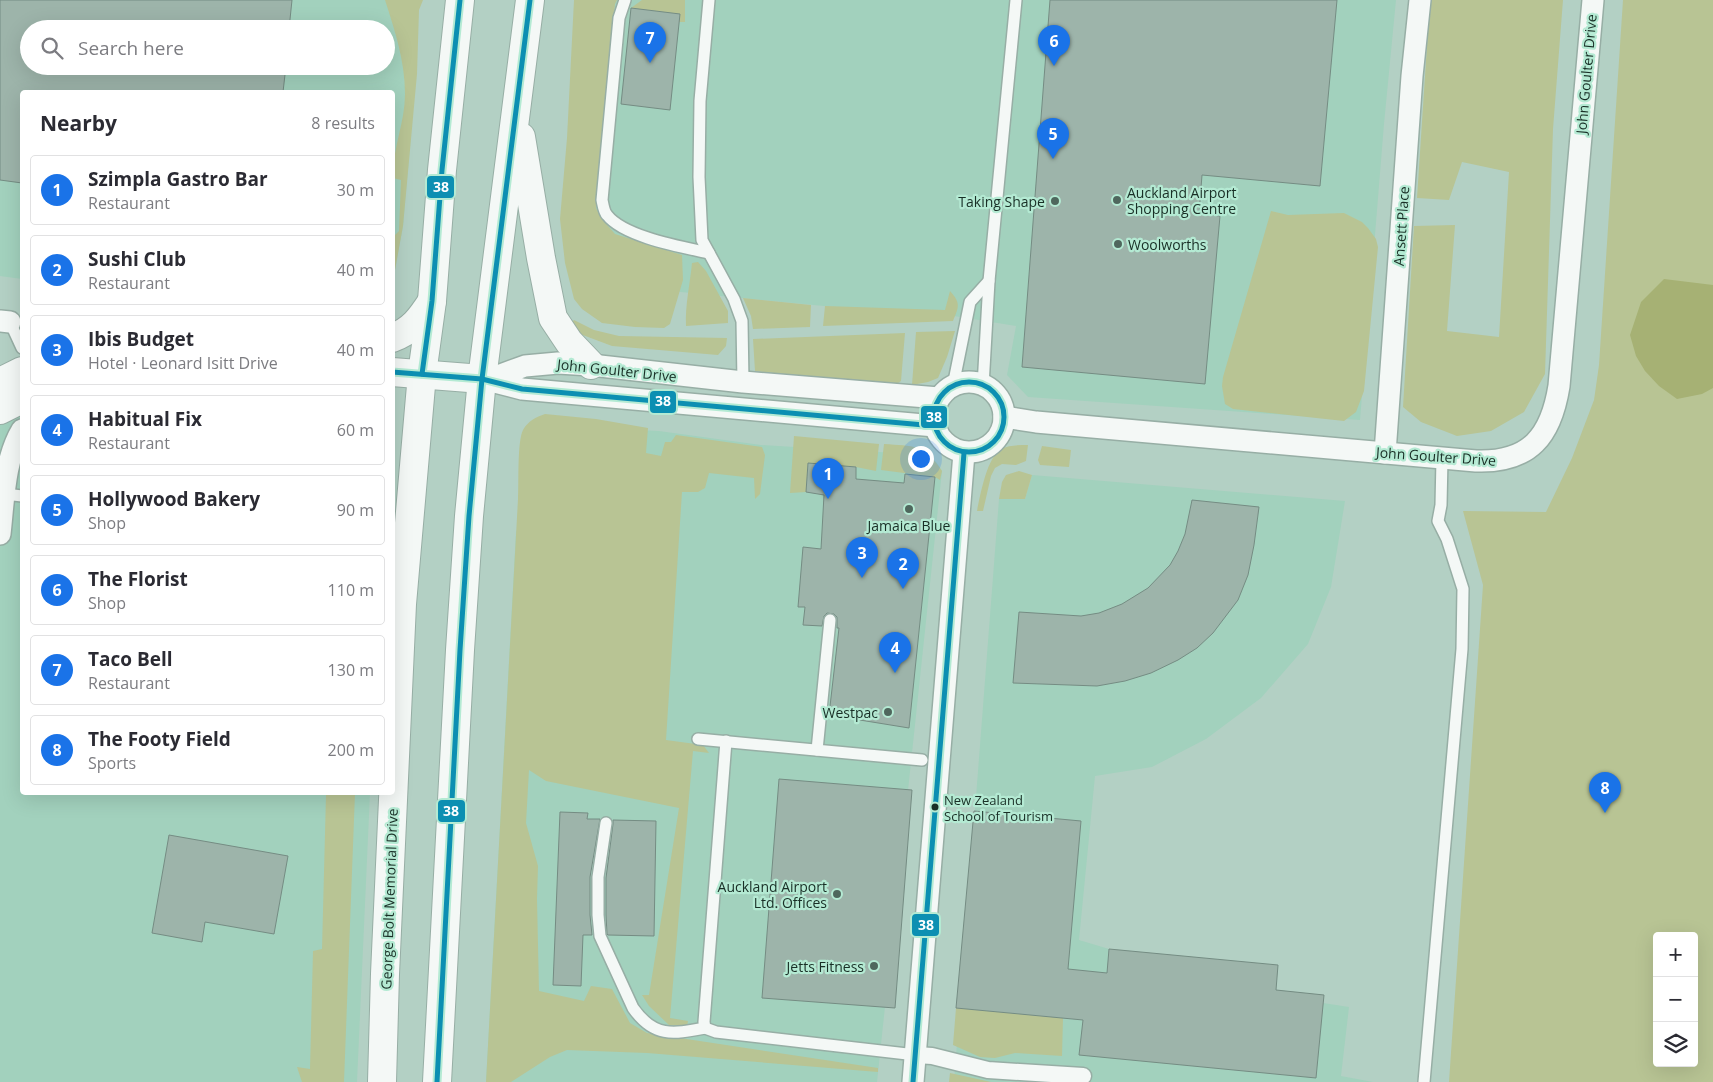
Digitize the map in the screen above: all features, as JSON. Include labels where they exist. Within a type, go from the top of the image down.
[{"type":"main road","name":"George Bolt Memorial Drive","points":[[395,756],[402,604],[422,374],[432,301],[443,161],[460,0]]},
{"type":"main road","points":[[437,1082],[469,516],[482,379],[530,0]]},
{"type":"main road","points":[[516,109],[553,318],[565,336],[591,365]]},
{"type":"main road","points":[[395,337],[414,327],[432,301]]},
{"type":"main road","points":[[0,382],[20,372]]},
{"type":"main road","points":[[395,372],[482,379]]},
{"type":"main road","points":[[0,410],[20,399]]},
{"type":"main road","name":"George Bolt Memorial Drive","points":[[382,1082],[393,795]]},
{"type":"street","name":"Ansett Place","points":[[1385,453],[1412,76],[1420,0]]},
{"type":"street","name":"John Goulter Drive","points":[[1004,417],[1036,422],[1442,459],[1492,462],[1518,455],[1539,439],[1552,415],[1559,386],[1593,0]]},
{"type":"street","name":"John Goulter Drive","points":[[482,379],[495,377],[514,368],[545,363],[591,365],[742,382],[946,392]]},
{"type":"street","name":"John Goulter Drive","points":[[482,379],[522,389],[935,426]]},
{"type":"street","points":[[963,383],[973,383],[992,391],[998,398],[1004,417],[999,436],[992,444],[979,451],[964,452],[944,443],[937,433],[934,409],[946,392],[963,383]]},
{"type":"street","points":[[0,534],[9,487],[13,452],[20,435]]},
{"type":"street","points":[[913,1082],[964,452]]},
{"type":"street","points":[[916,1055],[932,1056],[988,1070],[1083,1076]]},
{"type":"lane","points":[[625,0],[619,18],[602,200],[606,214],[621,228],[668,244],[709,253]]},
{"type":"lane","points":[[709,0],[700,102],[699,177],[702,240],[734,298],[742,321],[742,382]]},
{"type":"lane","points":[[983,386],[989,281],[1016,0]]},
{"type":"lane","points":[[946,392],[970,302],[989,281]]},
{"type":"lane","points":[[5,322],[20,345]]},
{"type":"lane","points":[[1424,1082],[1462,650],[1463,589],[1447,539],[1438,521],[1442,459]]},
{"type":"lane","points":[[817,750],[830,620]]},
{"type":"lane","points":[[698,739],[922,760]]},
{"type":"lane","points":[[705,1028],[726,741]]},
{"type":"lane","points":[[606,823],[598,877],[600,936],[633,1008],[650,1027],[667,1032],[682,1032],[705,1028],[716,1032],[916,1055]]},
{"type":"shaded area","points":[[0,0],[401,0],[411,135],[403,226],[395,270],[395,90],[20,90],[20,279],[0,276]]},
{"type":"shaded area","points":[[385,0],[423,0],[419,10],[417,74],[403,226],[395,270],[395,235],[399,231],[401,180],[395,178],[395,154],[403,115],[405,82],[395,32],[395,20],[391,20]]},
{"type":"shaded area","points":[[574,0],[617,0],[615,4],[596,208],[601,218],[615,234],[682,255],[683,280],[670,324],[664,328],[602,323],[582,309],[574,299],[565,263],[560,219],[567,138]]},
{"type":"shaded area","name":"Auckland Airport Shopping Centre","points":[[613,0],[1396,0],[1360,420],[1028,397],[1007,375],[1016,326],[954,316],[834,307],[671,291],[624,242],[591,218]]},
{"type":"shaded area","points":[[642,0],[685,0],[685,22],[679,22],[680,14],[631,8]]},
{"type":"shaded area","points":[[1430,0],[1563,0],[1553,129],[1545,374],[1524,412],[1491,431],[1457,436],[1421,422],[1403,407],[1414,226],[1455,225],[1447,331],[1499,337],[1509,172],[1462,162],[1449,200],[1417,198]]},
{"type":"shaded area","points":[[1623,0],[1713,0],[1713,1082],[1449,1082],[1483,585],[1463,511],[1546,512],[1572,458],[1594,400],[1599,365]]},
{"type":"shaded area","points":[[1271,211],[1288,215],[1344,213],[1362,222],[1376,239],[1378,247],[1364,391],[1356,412],[1344,421],[1233,409],[1225,404],[1222,386],[1223,377]]},
{"type":"shaded area","points":[[698,262],[706,271],[728,311],[728,323],[686,326],[692,263]]},
{"type":"shaded area","points":[[1664,279],[1713,285],[1713,388],[1702,394],[1677,399],[1659,386],[1645,371],[1636,356],[1630,335],[1641,302]]},
{"type":"shaded area","points":[[950,291],[958,305],[953,321],[823,326],[825,306],[945,310]]},
{"type":"shaded area","points":[[743,298],[811,305],[810,327],[753,329],[751,316]]},
{"type":"shaded area","points":[[574,320],[594,330],[619,336],[727,338],[726,346],[718,355],[612,346],[580,334],[571,323]]},
{"type":"shaded area","points":[[955,331],[938,378],[912,385],[916,332]]},
{"type":"shaded area","points":[[905,333],[901,381],[894,386],[755,371],[753,339]]},
{"type":"shaded area","points":[[20,390],[20,795],[370,795],[357,1082],[0,1082],[0,400]]},
{"type":"shaded area","points":[[545,414],[596,419],[648,428],[646,453],[661,456],[665,442],[671,442],[676,435],[762,447],[765,455],[760,494],[755,499],[754,478],[709,473],[705,488],[698,492],[682,492],[666,740],[703,745],[709,753],[693,751],[670,1018],[688,1021],[687,1026],[669,1025],[649,1006],[642,995],[649,995],[679,808],[546,781],[529,770],[526,823],[538,866],[539,991],[584,1001],[591,986],[612,989],[630,1023],[647,1033],[878,1068],[878,1072],[647,1053],[567,1050],[550,1057],[511,1082],[486,1082],[520,444],[523,430],[527,424]]},
{"type":"shaded area","points":[[617,429],[659,431],[761,445],[929,455],[942,471],[877,1082],[486,1082],[516,532],[536,487]]},
{"type":"shaded area","points":[[794,436],[879,444],[876,471],[856,467],[808,463],[806,492],[790,493]]},
{"type":"shaded area","points":[[884,444],[911,446],[924,451],[936,462],[942,471],[940,480],[935,477],[881,470]]},
{"type":"shaded area","points":[[1028,445],[1026,461],[1016,465],[1002,464],[995,468],[991,476],[983,511],[977,511],[985,477],[996,453],[1007,447]]},
{"type":"shaded area","points":[[1042,446],[1071,450],[1069,467],[1040,465],[1038,460]]},
{"type":"shaded area","points":[[1019,471],[1032,475],[1025,499],[999,499],[1002,482],[1006,475]]},
{"type":"shaded area","points":[[1032,475],[1345,501],[1331,587],[1308,644],[1261,698],[1206,739],[1152,767],[1095,776],[1079,940],[1109,949],[1278,965],[1276,990],[1323,995],[1323,1003],[1349,1007],[1341,1076],[1373,1082],[954,1082],[999,499],[1025,499]]},
{"type":"shaded area","points":[[326,795],[355,795],[344,1082],[302,1082],[297,1067],[310,1069],[313,951],[322,949]]},
{"type":"shaded area","points":[[956,1008],[1063,1018],[1062,1056],[1015,1053],[995,1058],[980,1057],[953,1045]]},
{"type":"shaded area","points":[[950,1073],[991,1082],[949,1082]]},
{"type":"building","points":[[0,0],[292,0],[290,20],[20,20],[20,75],[285,75],[283,90],[20,90],[20,183],[0,180]]},
{"type":"building","name":"Auckland Airport Shopping Centre","points":[[1050,0],[1337,0],[1320,186],[1202,175],[1199,214],[1220,216],[1205,384],[1022,367]]},
{"type":"building","points":[[631,8],[680,14],[670,110],[621,104]]},
{"type":"building","points":[[808,463],[856,467],[856,479],[904,483],[905,474],[935,477],[909,728],[829,715],[839,628],[837,628],[837,617],[834,614],[827,613],[824,616],[822,626],[803,625],[805,607],[798,607],[803,547],[821,549],[824,495],[806,492]]},
{"type":"building","points":[[1192,500],[1259,507],[1248,575],[1238,600],[1213,633],[1197,648],[1178,660],[1151,673],[1125,681],[1097,686],[1013,683],[1019,612],[1081,616],[1099,613],[1122,604],[1148,588],[1170,565],[1178,551],[1185,534]]},
{"type":"building","name":"Auckland Airport Ltd. Offices","points":[[779,779],[912,790],[895,1008],[762,998]]},
{"type":"building","points":[[974,811],[1081,821],[1068,969],[1107,973],[1109,949],[1278,965],[1276,990],[1324,995],[1316,1078],[1079,1055],[1083,1020],[956,1008]]},
{"type":"building","points":[[560,812],[588,813],[587,819],[600,819],[590,877],[592,935],[583,935],[581,986],[553,985]]},
{"type":"building","points":[[613,820],[656,821],[654,936],[607,934],[606,878]]},
{"type":"building","points":[[169,835],[288,856],[274,934],[205,922],[202,942],[152,933]]},
{"type":"transit line","name":"38","points":[[422,374],[432,301],[442,170],[460,0]]},
{"type":"transit line","name":"38","points":[[437,1082],[469,516],[482,379],[530,0]]},
{"type":"transit line","name":"38","points":[[395,372],[482,379],[522,389],[935,426]]},
{"type":"transit line","name":"38","points":[[969,382],[982,385],[994,392],[1001,404],[1004,417],[1001,430],[994,442],[982,449],[969,452],[956,449],[944,442],[937,430],[934,417],[937,404],[944,392],[956,385],[969,382]]},
{"type":"transit line","name":"38","points":[[913,1082],[964,453]]},
{"type":"place","name":"Taco Bell","points":[[650,63]]},
{"type":"place","name":"The Florist","points":[[1054,66]]},
{"type":"place","name":"Hollywood Bakery","points":[[1053,159]]},
{"type":"place","name":"Auckland Airport Shopping Centre","points":[[1117,200]]},
{"type":"place","name":"Taking Shape","points":[[1055,201]]},
{"type":"place","name":"Woolworths","points":[[1118,244]]},
{"type":"place","name":"Szimpla Gastro Bar","points":[[828,499]]},
{"type":"place","name":"Jamaica Blue","points":[[909,509]]},
{"type":"place","name":"Ibis Budget","points":[[862,578]]},
{"type":"place","name":"Sushi Club","points":[[903,589]]},
{"type":"place","name":"Habitual Fix","points":[[895,673]]},
{"type":"place","name":"Westpac","points":[[888,712]]},
{"type":"place","name":"New Zealand School of Tourism","points":[[935,807]]},
{"type":"place","name":"The Footy Field","points":[[1605,813]]},
{"type":"place","name":"Auckland Airport Ltd. Offices","points":[[837,894]]},
{"type":"place","name":"Jetts Fitness","points":[[874,966]]}]
